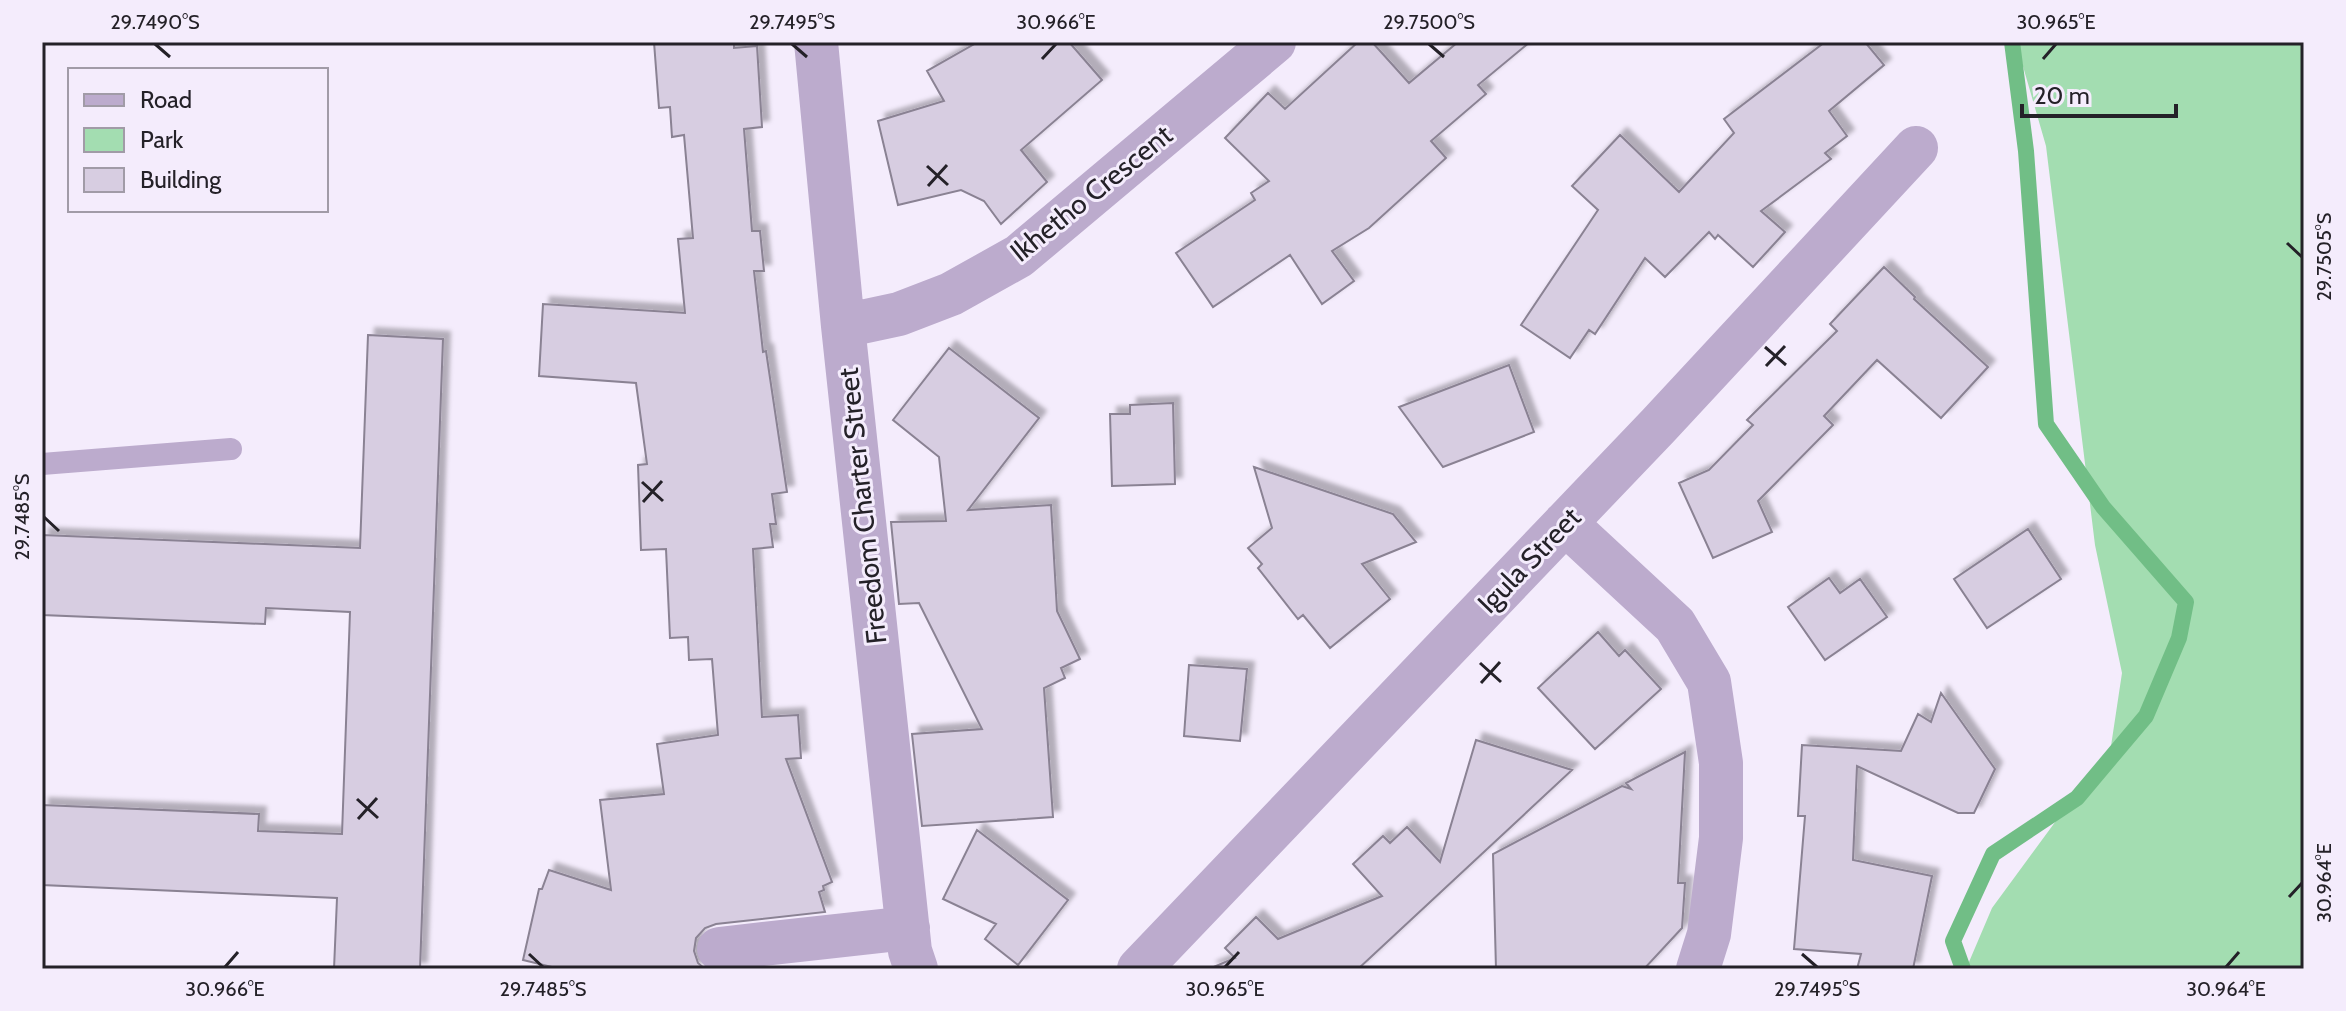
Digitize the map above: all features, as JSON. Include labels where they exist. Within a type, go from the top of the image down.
[{"type":"street","name":"Freedom Charter Street","points":[[816,42],[843,326],[912,949]]},
{"type":"street","name":"Ikhetho Crescent","points":[[843,326],[899,314],[951,294],[1019,256],[1274,42]]},
{"type":"street","name":"Igula Street","points":[[1139,969],[1565,523],[1916,148]]},
{"type":"street","points":[[1565,523],[1675,625],[1709,682],[1721,763],[1721,838],[1709,934],[1698,969]]},
{"type":"street","points":[[719,949],[912,949]]},
{"type":"lane","points":[[42,464],[231,449]]},
{"type":"green space","points":[[2016,42],[2304,42],[2304,969],[1966,969],[1992,908],[2111,746],[2122,673],[2095,545],[2046,146]]},
{"type":"building","points":[[654,42],[734,42],[734,48],[757,46],[762,127],[744,129],[752,231],[760,231],[764,271],[754,271],[763,352],[766,351],[787,492],[772,494],[776,524],[770,524],[773,547],[753,549],[762,717],[798,715],[801,758],[786,759],[832,882],[819,892],[825,912],[716,924],[705,928],[696,938],[694,951],[698,963],[705,969],[560,969],[523,960],[539,889],[542,889],[549,870],[611,890],[600,800],[664,794],[657,744],[718,735],[712,659],[689,660],[688,637],[670,638],[666,549],[641,550],[638,465],[647,464],[636,383],[539,376],[543,304],[685,313],[678,239],[693,238],[684,135],[672,137],[670,107],[659,108]]},
{"type":"building","points":[[978,42],[1069,42],[1102,80],[1021,150],[1047,182],[1001,224],[984,201],[961,190],[898,205],[878,121],[944,101],[927,71]]},
{"type":"building","points":[[1358,42],[1372,42],[1409,83],[1458,42],[1530,42],[1478,85],[1486,94],[1431,141],[1446,158],[1369,228],[1332,251],[1354,281],[1322,304],[1290,255],[1213,307],[1176,253],[1255,200],[1251,193],[1269,181],[1225,138],[1268,93],[1285,109]]},
{"type":"building","points":[[1825,42],[1865,42],[1884,65],[1829,111],[1847,136],[1825,153],[1831,159],[1761,211],[1785,232],[1753,267],[1718,235],[1715,239],[1709,232],[1665,277],[1645,258],[1595,334],[1589,330],[1570,358],[1521,325],[1598,210],[1572,186],[1620,135],[1679,192],[1734,133],[1724,119]]},
{"type":"building","points":[[1884,267],[1988,367],[1941,418],[1877,360],[1824,416],[1833,425],[1758,501],[1772,532],[1713,558],[1679,483],[1709,470],[1753,425],[1747,420],[1837,331],[1830,324]]},
{"type":"building","points":[[368,335],[443,339],[420,969],[334,969],[337,898],[42,885],[42,805],[259,814],[258,831],[342,834],[350,612],[266,608],[265,624],[42,615],[42,535],[360,548]]},
{"type":"building","points":[[949,348],[1039,418],[968,510],[1051,505],[1057,611],[1080,659],[1061,668],[1065,678],[1044,688],[1053,817],[922,826],[912,734],[982,729],[919,603],[899,604],[891,522],[946,521],[939,457],[893,420]]},
{"type":"building","points":[[1509,365],[1534,432],[1443,467],[1399,407]]},
{"type":"building","points":[[1173,403],[1175,484],[1112,486],[1110,414],[1130,414],[1130,405]]},
{"type":"building","points":[[1254,467],[1393,514],[1416,542],[1362,564],[1390,599],[1330,648],[1303,615],[1298,619],[1258,568],[1262,564],[1248,548],[1272,528]]},
{"type":"building","points":[[2028,529],[2061,579],[1987,628],[1954,579]]},
{"type":"building","points":[[1829,578],[1840,593],[1860,579],[1887,617],[1825,660],[1788,607]]},
{"type":"building","points":[[1598,632],[1619,656],[1625,650],[1661,689],[1595,749],[1538,688]]},
{"type":"building","points":[[1189,665],[1247,669],[1240,741],[1184,736]]},
{"type":"building","points":[[1941,693],[1995,769],[1974,813],[1958,813],[1857,766],[1853,860],[1932,876],[1913,969],[1857,969],[1861,954],[1794,949],[1805,816],[1798,816],[1802,745],[1901,751],[1918,714],[1931,722]]},
{"type":"building","points":[[1476,740],[1572,770],[1358,969],[1209,969],[1235,958],[1225,948],[1256,917],[1278,939],[1382,896],[1353,864],[1383,836],[1390,843],[1407,827],[1440,862]]},
{"type":"building","points":[[1685,752],[1678,883],[1685,883],[1682,928],[1644,969],[1496,969],[1493,854],[1622,786],[1631,789],[1626,783]]},
{"type":"building","points":[[977,830],[1068,900],[1018,965],[985,939],[996,924],[943,899]]},
{"type":"waterway","points":[[1963,969],[1953,941],[1993,854],[2077,798],[2146,716],[2179,638],[2186,602],[2103,507],[2046,424],[2026,151],[2012,42]]}]
